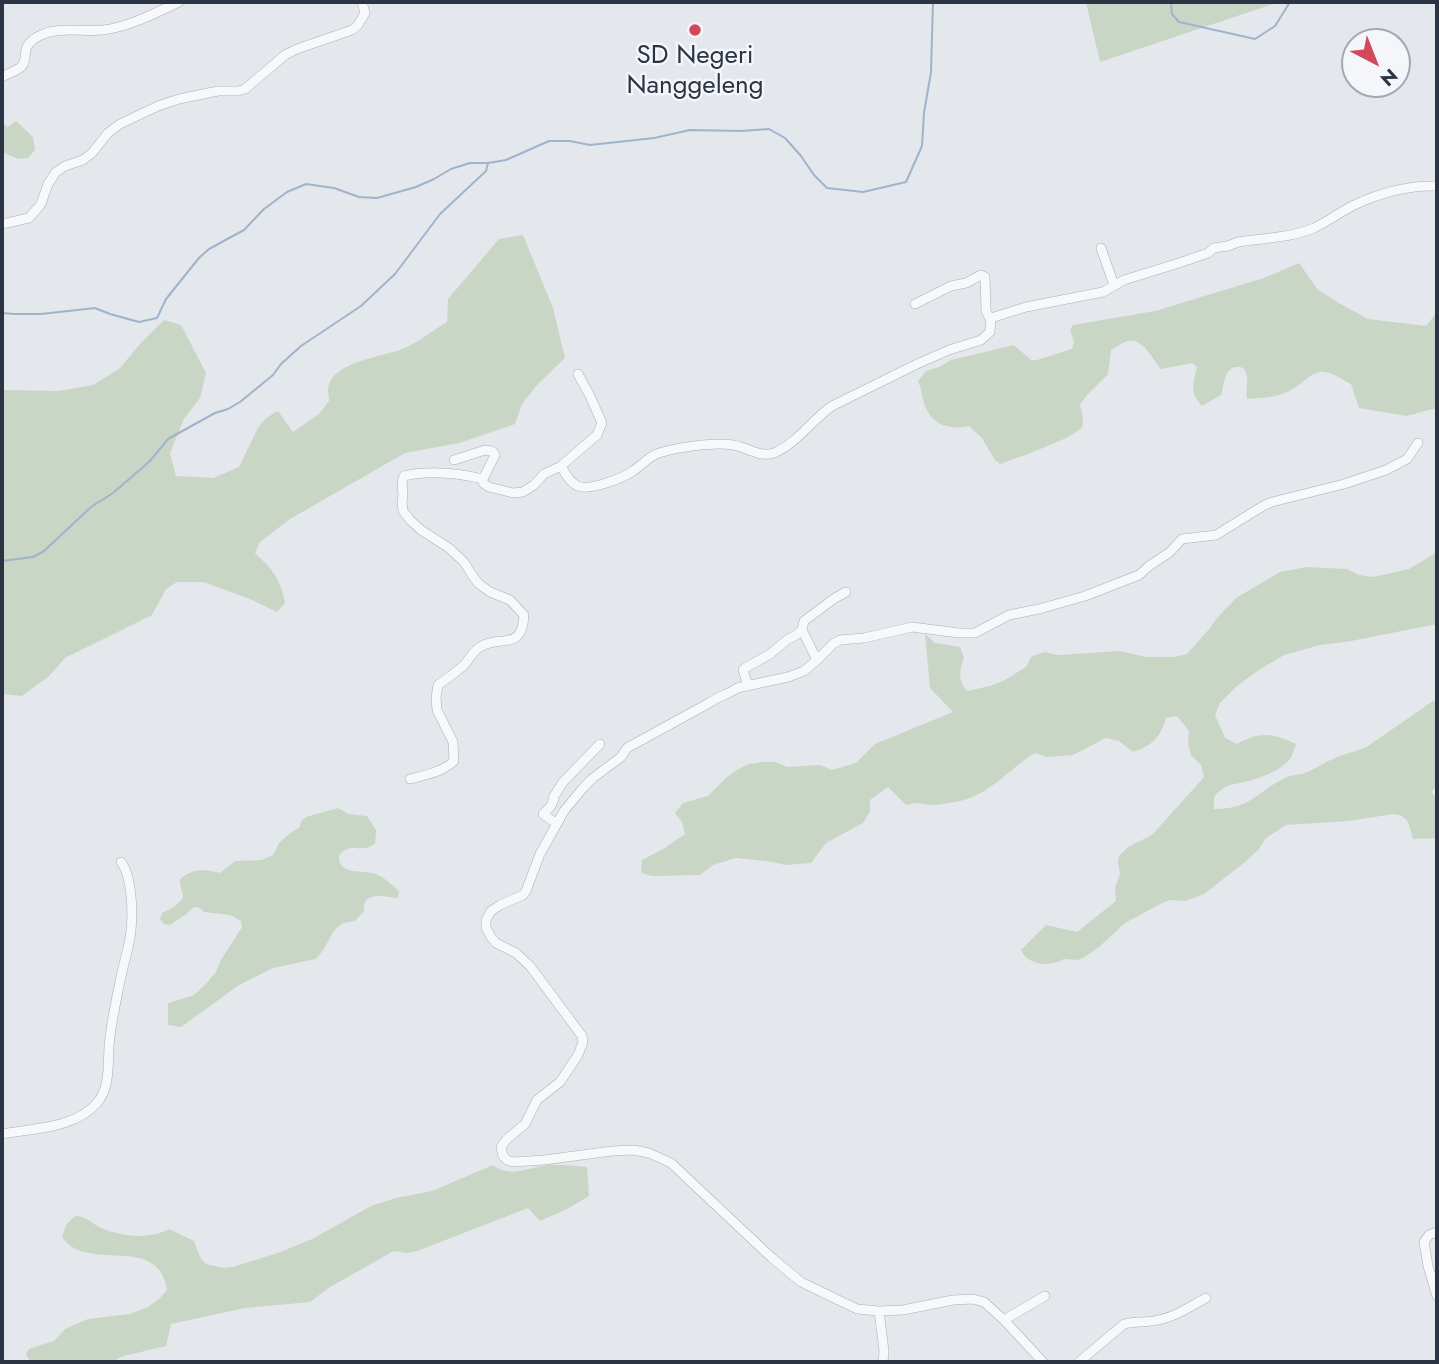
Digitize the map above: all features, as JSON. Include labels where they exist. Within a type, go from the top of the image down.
[{"type":"street","points":[[2,77],[20,67],[24,61],[24,50],[29,43],[47,33],[104,30],[179,2]]},
{"type":"street","points":[[2,224],[29,218],[41,204],[48,184],[56,172],[83,160],[120,124],[179,99],[245,89],[285,55],[352,30],[365,13],[362,2]]},
{"type":"street","points":[[2,69],[15,70]]},
{"type":"street","points":[[990,319],[1026,307],[1103,292],[1124,280],[1208,253],[1214,248],[1314,228],[1351,207],[1382,194],[1406,188],[1437,186]]},
{"type":"street","points":[[1101,248],[1114,285]]},
{"type":"street","points":[[561,466],[570,480],[583,487],[603,485],[621,478],[655,454],[682,448],[731,444],[762,455],[772,454],[788,444],[832,406],[923,361],[981,340],[990,332],[985,277],[981,275],[915,304]]},
{"type":"street","points":[[454,460],[485,450],[492,451],[495,455],[483,483],[488,487],[513,493],[523,492],[534,485],[544,474],[561,466],[597,435],[602,423],[578,374]]},
{"type":"street","points":[[1043,1362],[1004,1320],[984,1302],[973,1298],[903,1310],[879,1311],[854,1308],[801,1282],[754,1242],[671,1163],[649,1153],[633,1150],[612,1151],[522,1162],[507,1160],[501,1147],[525,1124],[537,1100],[560,1082],[578,1055],[583,1041],[530,966],[491,937],[487,923],[491,911],[516,900],[526,891],[540,854],[564,811],[593,778],[621,757],[627,748],[709,703],[715,697],[731,693],[737,688],[804,671],[832,644],[840,640],[864,638],[912,627],[959,634],[975,632],[1009,615],[1085,596],[1124,582],[1139,575],[1170,552],[1182,539],[1216,535],[1272,502],[1344,484],[1386,470],[1408,459],[1418,443]]},
{"type":"street","points":[[410,779],[427,776],[454,761],[453,742],[437,710],[438,685],[482,645],[507,642],[516,636],[524,625],[524,615],[510,600],[490,592],[478,583],[464,562],[449,548],[410,520],[403,511],[402,482],[404,476],[437,473],[483,479]]},
{"type":"street","points":[[748,686],[743,670],[745,668],[796,635],[802,630],[804,621],[846,592]]},
{"type":"street","points":[[802,630],[817,660]]},
{"type":"street","points":[[557,824],[544,814],[553,803],[552,797],[600,744]]},
{"type":"street","points":[[2,1134],[75,1119],[93,1107],[102,1095],[108,1074],[113,1019],[132,930],[128,877],[121,862]]},
{"type":"street","points":[[1437,1232],[1429,1235],[1424,1242],[1437,1296]]},
{"type":"street","points":[[1004,1320],[1045,1296]]},
{"type":"street","points":[[1079,1362],[1124,1324],[1169,1317],[1206,1298]]},
{"type":"street","points":[[879,1311],[883,1362]]},
{"type":"green space","points":[[1086,2],[1279,2],[1100,62]]},
{"type":"green space","points":[[16,121],[33,137],[35,150],[28,158],[18,159],[2,152],[2,123],[8,127]]},
{"type":"green space","points":[[523,235],[553,308],[565,358],[522,404],[515,424],[459,443],[405,453],[290,519],[260,542],[255,553],[275,575],[285,603],[277,612],[203,582],[177,582],[166,589],[152,615],[65,658],[49,676],[22,696],[2,694],[2,390],[59,391],[93,385],[119,369],[164,320],[181,325],[206,373],[200,398],[184,419],[170,453],[176,476],[213,478],[239,467],[258,428],[269,416],[278,411],[293,432],[319,414],[329,401],[329,385],[340,371],[400,350],[447,322],[448,299],[499,239]]},
{"type":"green space","points":[[1299,263],[1318,290],[1368,319],[1426,326],[1437,312],[1437,408],[1406,416],[1359,408],[1351,384],[1324,372],[1313,374],[1285,393],[1247,399],[1246,374],[1243,368],[1237,367],[1227,374],[1221,395],[1202,406],[1194,391],[1197,367],[1192,363],[1161,369],[1142,345],[1133,341],[1127,341],[1111,350],[1108,374],[1080,405],[1083,422],[1078,431],[1000,464],[982,438],[969,426],[950,427],[938,423],[925,405],[918,381],[926,371],[951,360],[1014,345],[1031,360],[1037,360],[1072,349],[1074,342],[1070,330],[1073,325],[1155,311],[1264,278]]},
{"type":"green space","points":[[1437,552],[1437,624],[1320,645],[1284,655],[1238,685],[1220,703],[1215,715],[1225,738],[1237,744],[1266,735],[1296,744],[1290,759],[1277,770],[1223,788],[1214,797],[1214,809],[1246,803],[1287,777],[1303,774],[1337,757],[1368,746],[1437,700],[1437,786],[1431,792],[1437,798],[1437,838],[1413,839],[1405,819],[1393,814],[1349,821],[1286,825],[1266,838],[1245,862],[1204,894],[1185,901],[1164,902],[1125,923],[1083,958],[1046,964],[1034,962],[1021,950],[1046,925],[1077,932],[1116,901],[1115,888],[1120,874],[1119,856],[1128,847],[1152,835],[1204,777],[1201,765],[1191,755],[1189,731],[1177,716],[1166,718],[1155,740],[1133,752],[1119,741],[1106,738],[1073,755],[1046,757],[1035,753],[988,788],[955,802],[906,805],[888,787],[870,800],[870,812],[863,823],[826,843],[811,863],[785,865],[736,858],[713,865],[700,875],[652,876],[641,873],[642,860],[685,834],[682,822],[675,813],[683,803],[708,796],[737,770],[749,764],[775,762],[787,767],[820,765],[832,770],[856,763],[875,744],[953,712],[930,688],[925,634],[935,643],[960,647],[964,658],[960,671],[961,679],[967,691],[1005,680],[1026,667],[1032,656],[1045,652],[1058,655],[1120,651],[1146,657],[1175,657],[1187,654],[1236,598],[1280,572],[1306,567],[1347,569],[1359,575],[1373,577],[1409,569]]},
{"type":"green space","points":[[338,808],[348,814],[367,816],[376,830],[375,844],[366,848],[349,848],[339,855],[343,867],[382,877],[399,891],[398,898],[370,897],[364,904],[364,911],[355,921],[343,923],[333,932],[316,959],[273,968],[239,985],[181,1027],[168,1025],[168,1003],[194,995],[204,986],[216,972],[242,927],[241,921],[230,915],[204,912],[194,907],[170,925],[164,924],[160,919],[162,913],[183,898],[180,879],[199,870],[220,873],[235,861],[262,860],[273,855],[279,843],[300,827],[301,821],[306,817]]},
{"type":"green space","points":[[493,1165],[513,1172],[548,1165],[587,1167],[589,1196],[540,1221],[528,1208],[416,1251],[392,1252],[330,1287],[310,1302],[245,1308],[171,1324],[166,1346],[124,1356],[111,1362],[30,1362],[26,1354],[29,1349],[54,1341],[65,1329],[88,1319],[130,1314],[148,1307],[167,1290],[161,1273],[151,1262],[137,1257],[87,1253],[73,1248],[62,1237],[66,1225],[75,1216],[125,1235],[152,1235],[169,1229],[194,1241],[201,1259],[206,1264],[232,1267],[312,1239],[371,1206],[432,1191]]},
{"type":"waterway","points":[[2,313],[41,314],[95,308],[139,322],[157,318],[166,299],[199,258],[209,249],[244,230],[264,209],[287,192],[306,184],[334,188],[359,197],[377,198],[416,187],[451,169],[470,163],[506,160],[549,141],[590,145],[654,138],[690,130],[769,129],[785,138],[827,188],[863,192],[906,182],[922,146],[931,72],[933,2]]},
{"type":"waterway","points":[[1171,2],[1172,14],[1179,22],[1255,39],[1275,26],[1290,2]]},
{"type":"waterway","points":[[2,561],[33,557],[44,551],[91,507],[113,493],[150,461],[168,439],[240,402],[273,375],[301,346],[361,306],[395,274],[440,214],[486,171],[488,163]]},
{"type":"place","name":"SD Negeri Nanggeleng","points":[[695,30]]}]
